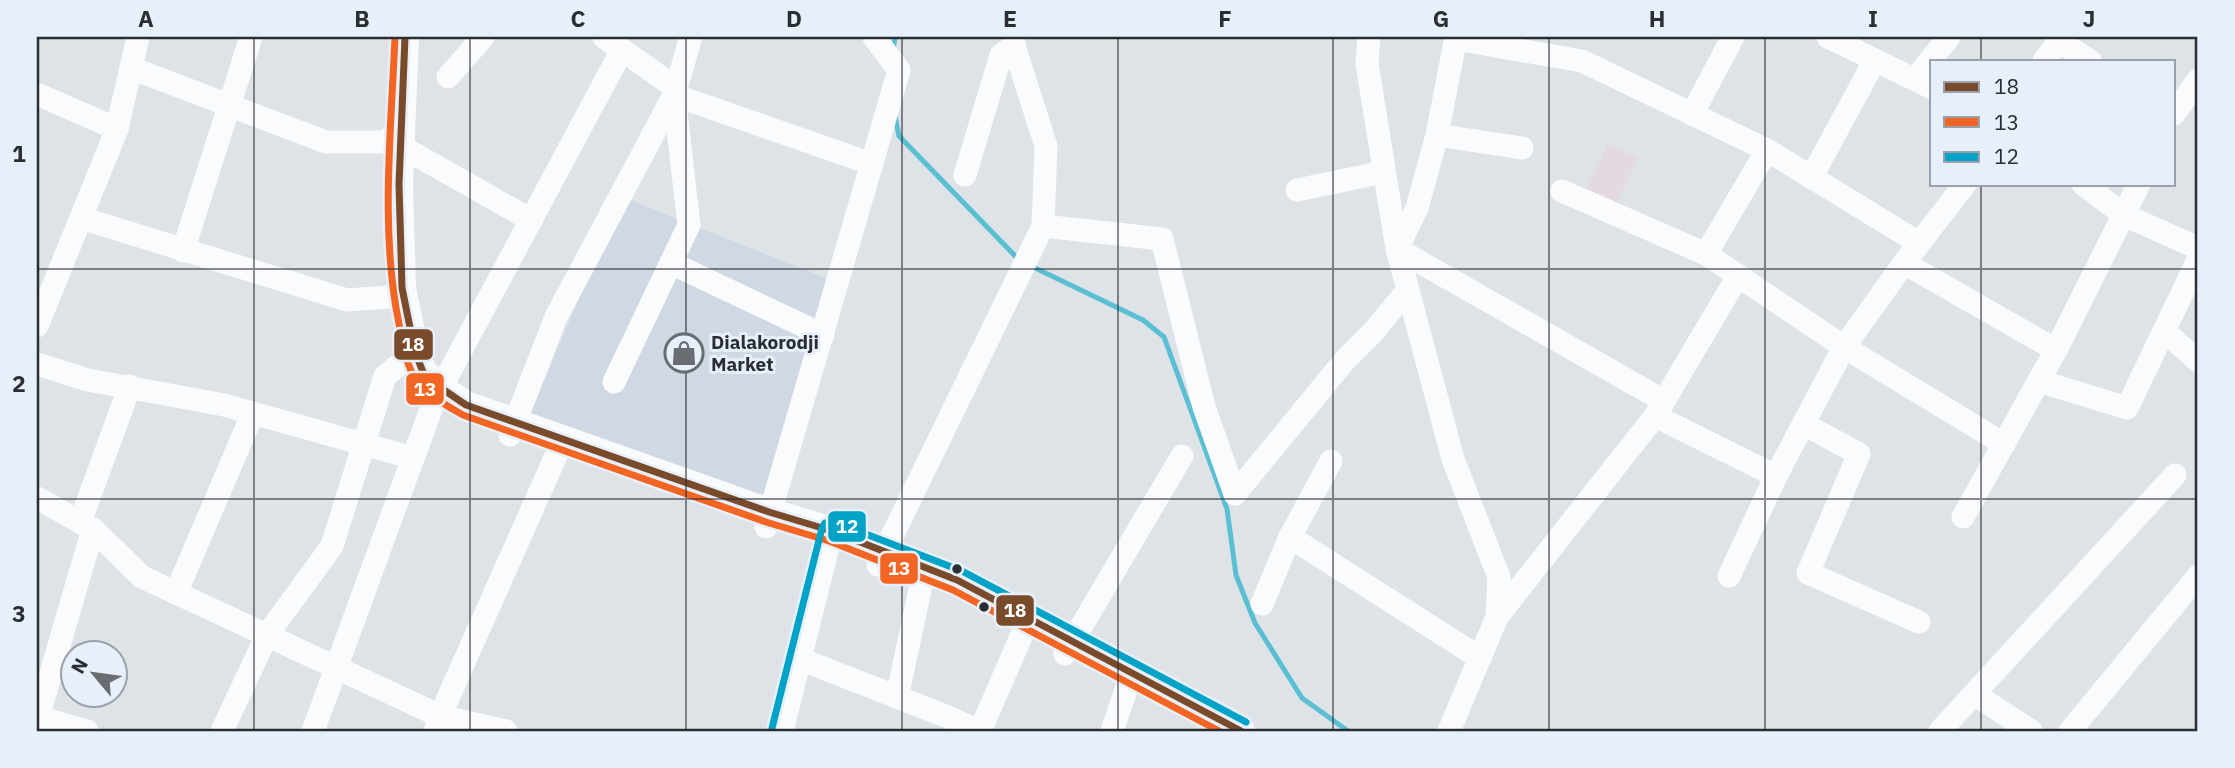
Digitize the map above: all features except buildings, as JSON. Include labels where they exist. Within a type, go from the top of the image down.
[{"type":"main road","points":[[390,37],[391,142],[409,357]]},
{"type":"main road","points":[[405,37],[384,184],[388,297],[409,357],[423,372],[437,395],[466,405],[512,429],[768,519],[830,538],[923,575],[1023,632],[1069,648],[1241,731]]},
{"type":"main road","points":[[923,575],[957,580],[1069,648],[1127,687],[1210,731]]},
{"type":"street","points":[[37,326],[117,129],[138,37]]},
{"type":"street","points":[[183,251],[251,37]]},
{"type":"street","points":[[448,77],[482,37]]},
{"type":"street","points":[[512,429],[556,317],[675,91],[691,37]]},
{"type":"street","points":[[768,519],[899,70],[874,37]]},
{"type":"street","points":[[1369,37],[1367,64],[1397,249],[1453,459],[1499,577],[1497,617]]},
{"type":"street","points":[[1692,114],[1733,37]]},
{"type":"street","points":[[1936,60],[1949,37]]},
{"type":"street","points":[[1397,249],[1417,208],[1437,135],[1456,38],[1582,61],[1767,150],[1919,243]]},
{"type":"street","points":[[1835,38],[1924,83]]},
{"type":"street","points":[[2045,60],[2061,39],[2089,60]]},
{"type":"street","points":[[965,175],[1001,55],[1014,41]]},
{"type":"street","points":[[881,558],[1043,226],[1046,146],[1014,41]]},
{"type":"street","points":[[313,731],[437,395],[531,220],[613,43],[675,91],[872,164]]},
{"type":"street","points":[[1811,178],[1875,60]]},
{"type":"street","points":[[131,68],[326,142],[391,142],[531,220]]},
{"type":"street","points":[[2176,111],[2198,80]]},
{"type":"street","points":[[614,382],[690,225],[675,91]]},
{"type":"street","points":[[37,94],[117,129]]},
{"type":"street","points":[[1437,135],[1522,148]]},
{"type":"street","points":[[1706,254],[1767,150]]},
{"type":"street","points":[[1297,190],[1384,172]]},
{"type":"street","points":[[1729,576],[1776,476],[1844,347],[1903,263],[1963,186]]},
{"type":"street","points":[[2086,186],[2124,215],[2198,248]]},
{"type":"street","points":[[1963,517],[2056,350],[2138,186]]},
{"type":"street","points":[[1562,191],[1706,254],[1844,347],[2004,444]]},
{"type":"street","points":[[81,218],[347,300],[388,297]]},
{"type":"street","points":[[1043,226],[1162,239],[1204,407],[1235,494],[1345,360],[1374,331],[1407,291]]},
{"type":"street","points":[[1397,249],[1776,476]]},
{"type":"street","points":[[2039,381],[2127,408],[2198,260]]},
{"type":"street","points":[[671,263],[823,335]]},
{"type":"street","points":[[1903,263],[2056,350]]},
{"type":"street","points":[[1449,731],[1497,617],[1659,408],[1738,276]]},
{"type":"street","points":[[2164,331],[2198,362]]},
{"type":"street","points":[[222,731],[267,635],[332,546],[386,376],[409,357]]},
{"type":"street","points":[[37,364],[88,380],[224,405],[413,458]]},
{"type":"street","points":[[87,731],[38,719],[86,526],[130,386]]},
{"type":"street","points":[[176,593],[253,413]]},
{"type":"street","points":[[1804,424],[1858,454],[1808,573],[1919,622]]},
{"type":"street","points":[[438,723],[560,446]]},
{"type":"street","points":[[1069,648],[1182,456]]},
{"type":"street","points":[[1262,604],[1290,537],[1331,461]]},
{"type":"street","points":[[1940,731],[2175,475]]},
{"type":"street","points":[[37,498],[86,526],[142,577],[337,667],[438,723],[506,731]]},
{"type":"street","points":[[1290,537],[1480,658]]},
{"type":"street","points":[[782,731],[830,538]]},
{"type":"street","points":[[897,697],[923,575]]},
{"type":"street","points":[[2070,731],[2198,576]]},
{"type":"street","points":[[800,659],[897,697],[944,724],[979,731],[1023,632]]},
{"type":"street","points":[[1112,731],[1127,687]]},
{"type":"street","points":[[1974,694],[2031,731]]},
{"type":"shaded area","points":[[1608,144],[1638,158],[1617,203],[1587,189]]},
{"type":"shaded area","name":"Dialakorodji Market","points":[[622,197],[833,281],[770,497],[526,424]]},
{"type":"waterway","points":[[893,51],[895,37]]},
{"type":"waterway","points":[[895,116],[899,136],[1019,260]]},
{"type":"waterway","points":[[1031,266],[1143,320],[1164,337],[1227,509],[1236,575],[1255,623],[1302,698],[1348,731]]},
{"type":"transit line","name":"13","points":[[395,37],[388,181],[393,289],[406,356],[413,375],[428,392],[463,415],[766,522],[829,541],[953,590],[1219,731]]},
{"type":"transit line","name":"18","points":[[405,37],[399,184],[402,288],[415,352],[423,372],[441,388],[466,405],[769,512],[832,531],[957,580],[1241,731]]},
{"type":"transit line","name":"12","points":[[772,728],[822,528],[825,523],[832,521],[962,571],[1246,722]]},
{"type":"place","name":"Dialakorodji Market","points":[[684,353]]}]
